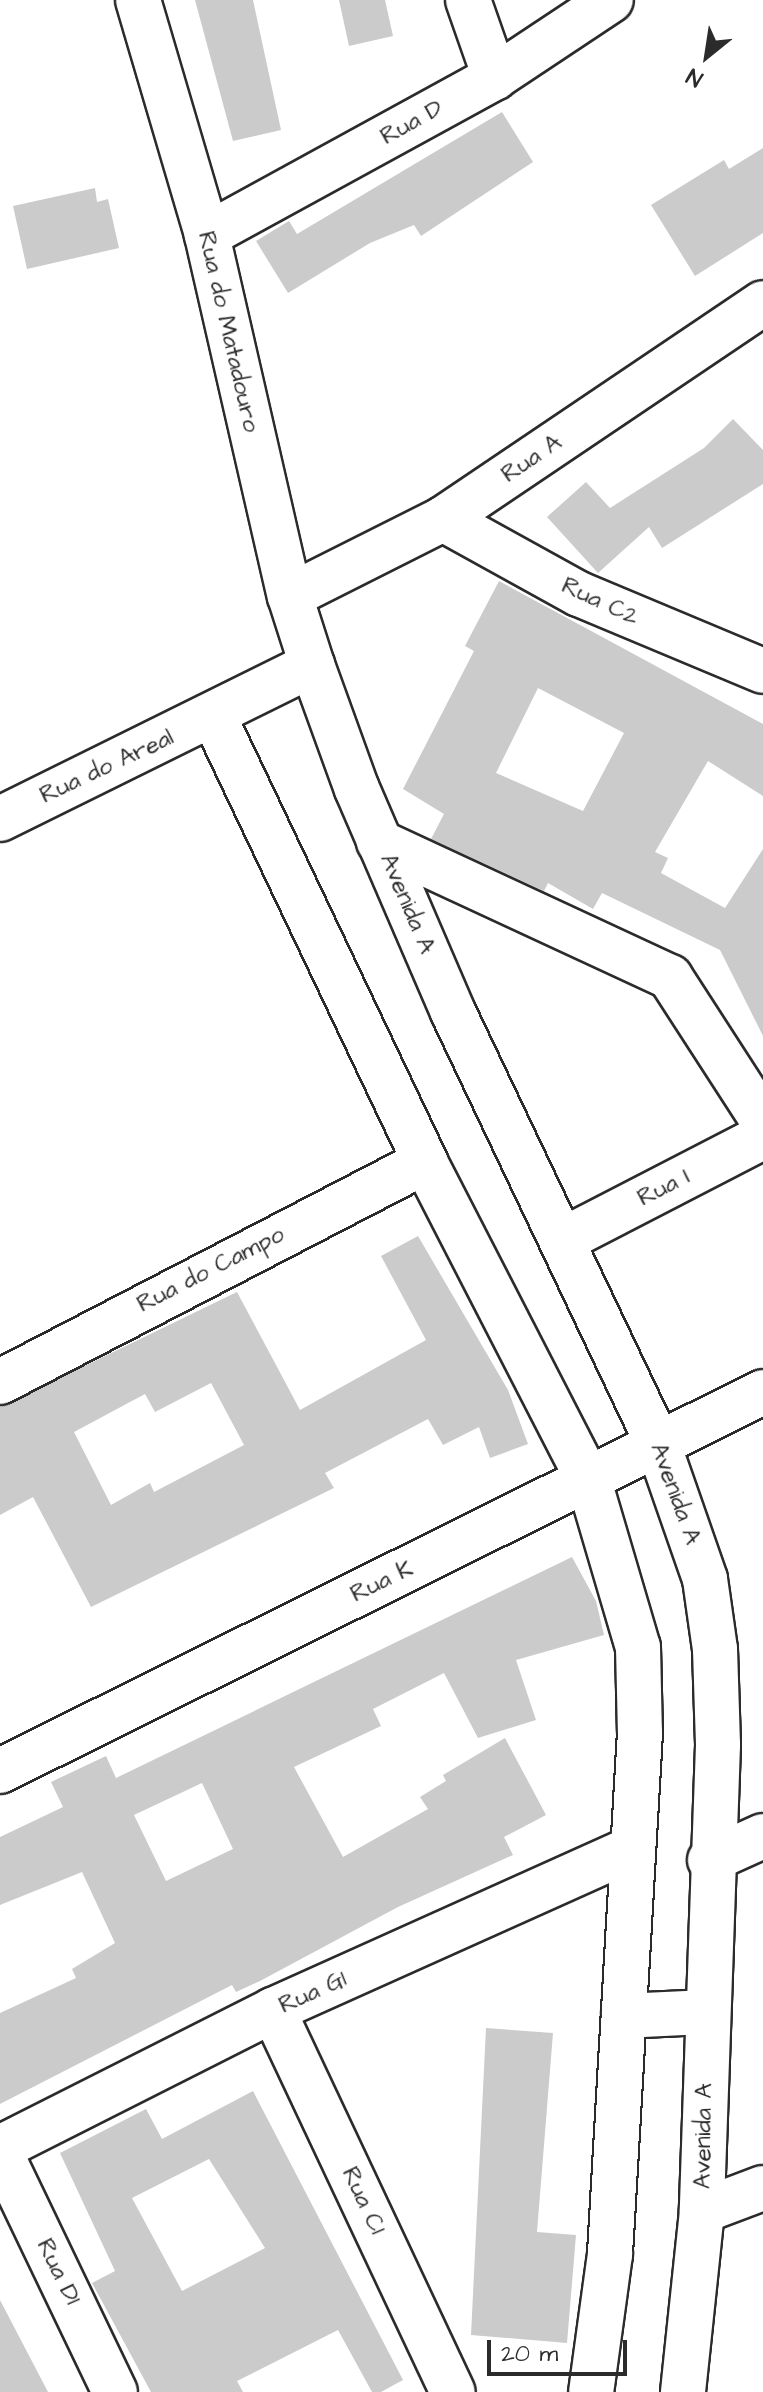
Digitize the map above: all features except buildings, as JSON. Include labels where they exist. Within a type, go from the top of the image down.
[{"type":"street","name":"Rua do Matadouro","points":[[138,0],[207,235],[290,596],[312,665]]},
{"type":"street","points":[[468,0],[495,77]]},
{"type":"street","name":"Rua D","points":[[207,235],[495,77],[611,0]]},
{"type":"street","name":"Rua A","points":[[290,596],[443,519],[761,307]]},
{"type":"street","name":"Rua C2","points":[[443,519],[579,594],[763,671]]},
{"type":"street","name":"Rua do Areal","points":[[0,819],[214,717],[312,665]]},
{"type":"street","name":"Avenida A","points":[[312,665],[379,842],[453,1012],[565,1239],[658,1444],[705,1579],[715,1649],[702,2211],[683,2392]]},
{"type":"street","points":[[214,717],[425,1162],[589,1481],[638,1647],[624,2016],[610,2254],[591,2392]]},
{"type":"street","points":[[379,842],[670,977],[763,1121]]},
{"type":"street","name":"Rua I","points":[[565,1239],[763,1137]]},
{"type":"street","name":"Rua do Campo","points":[[0,1382],[425,1162]]},
{"type":"street","name":"Rua K","points":[[0,1771],[763,1392]]},
{"type":"street","points":[[710,1860],[763,1836]]},
{"type":"street","name":"Rua G1","points":[[0,2150],[273,2010],[631,1849]]},
{"type":"street","name":"Rua C1","points":[[273,2010],[453,2392]]},
{"type":"street","points":[[624,2016],[707,2012]]},
{"type":"street","name":"Rua D1","points":[[0,2150],[115,2392]]},
{"type":"street","points":[[702,2211],[763,2188]]}]
